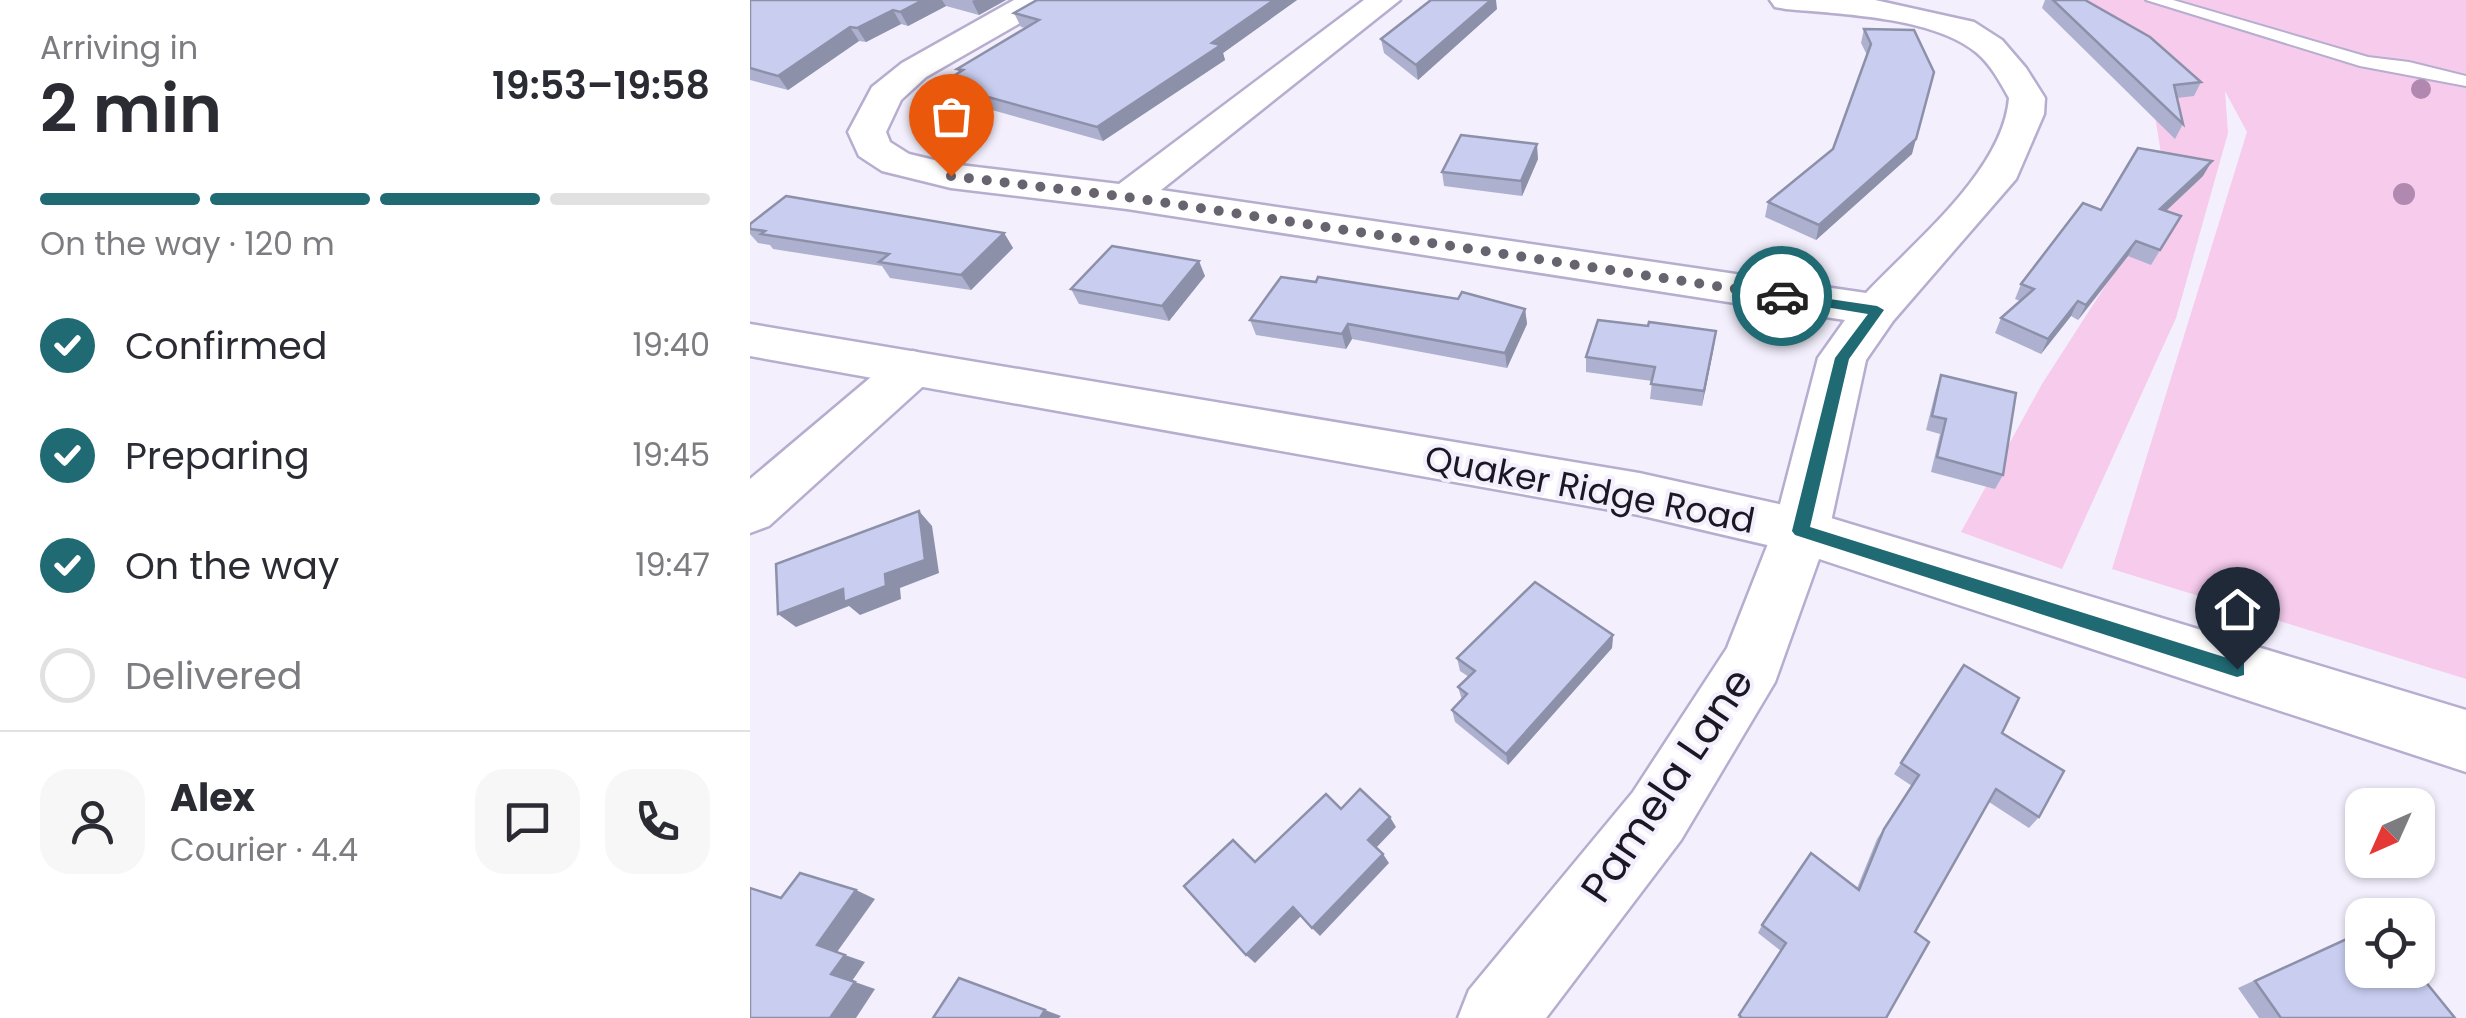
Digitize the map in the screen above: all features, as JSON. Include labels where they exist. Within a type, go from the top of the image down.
[{"type":"street","points":[[1037,0],[914,70],[885,94],[866,132],[874,148],[896,163],[951,176],[1127,197],[1877,310]]},
{"type":"street","points":[[1127,197],[1384,0]]},
{"type":"street","name":"Pamela Lane","points":[[1497,1018],[1656,816],[1753,662],[1801,531],[1842,358],[1877,310],[2002,171],[2026,114],[2027,98],[2014,75],[1990,47],[1962,29],[1858,6],[1786,0]]},
{"type":"street","name":"Quaker Ridge Road","points":[[750,340],[1639,494],[1801,531],[2466,741]]},
{"type":"street","points":[[750,511],[913,368]]},
{"type":"lane","points":[[2154,0],[2366,62],[2409,67],[2466,81]]},
{"type":"shaded area","points":[[2052,0],[2466,0],[2466,679],[2112,569],[2247,132],[2225,91],[2228,133],[2176,318],[2062,569],[1961,532],[2042,384],[2167,190],[2146,61]]},
{"type":"building","points":[[750,0],[923,0],[857,28],[850,27],[778,76],[750,68]]},
{"type":"building","points":[[1037,0],[1274,0],[1212,43],[1221,45],[1097,127],[941,84],[963,70],[957,69],[1039,20],[1014,13]]},
{"type":"building","points":[[1431,0],[1491,0],[1416,65],[1381,39]]},
{"type":"building","points":[[2053,0],[2085,0],[2150,37],[2201,82],[2174,85],[2183,124]]},
{"type":"building","points":[[1864,29],[1914,30],[1934,72],[1916,139],[1819,225],[1768,202],[1833,149],[1871,44]]},
{"type":"building","points":[[1461,135],[1537,144],[1521,181],[1442,172]]},
{"type":"building","points":[[2138,148],[2212,161],[2160,209],[2181,216],[2160,250],[2136,241],[2086,305],[2078,301],[2048,339],[2001,318],[2034,289],[2021,284],[2083,203],[2101,210]]},
{"type":"building","points":[[786,196],[1004,233],[961,275],[879,262],[889,254],[750,229],[750,224]]},
{"type":"building","points":[[1112,246],[1199,261],[1162,306],[1071,289]]},
{"type":"building","points":[[1281,277],[1316,282],[1318,277],[1458,299],[1462,292],[1525,309],[1505,353],[1348,324],[1342,334],[1250,320]]},
{"type":"building","points":[[1598,320],[1716,331],[1704,391],[1651,384],[1655,367],[1586,357]]},
{"type":"building","points":[[1941,375],[2016,393],[2003,475],[1937,457],[1946,419],[1932,416]]},
{"type":"building","points":[[919,511],[925,560],[885,574],[886,586],[844,602],[843,589],[778,614],[776,564]]},
{"type":"building","points":[[1535,582],[1613,635],[1506,754],[1452,710],[1467,694],[1458,687],[1475,671],[1457,658]]},
{"type":"building","points":[[1964,665],[2019,698],[2002,733],[2064,771],[2039,817],[1996,789],[1915,932],[1929,942],[1886,1018],[1742,1018],[1739,1015],[1786,943],[1762,925],[1811,853],[1859,890],[1884,829],[1919,775],[1901,763]]},
{"type":"building","points":[[1360,789],[1390,817],[1368,840],[1383,854],[1312,928],[1293,907],[1246,955],[1184,886],[1233,840],[1255,862],[1326,794],[1341,809]]},
{"type":"building","points":[[800,873],[856,890],[817,945],[845,955],[831,974],[855,982],[830,1018],[750,1018],[750,888],[781,898]]},
{"type":"building","points":[[2345,940],[2345,988],[2431,988],[2455,1018],[2281,1018],[2255,981]]},
{"type":"building","points":[[959,978],[1045,1010],[1040,1018],[933,1018]]},
{"type":"way so far","points":[[951,176],[1127,197],[1782,296]]},
{"type":"route","points":[[1782,296],[1877,310],[1842,358],[1801,531],[2237,669]]}]
